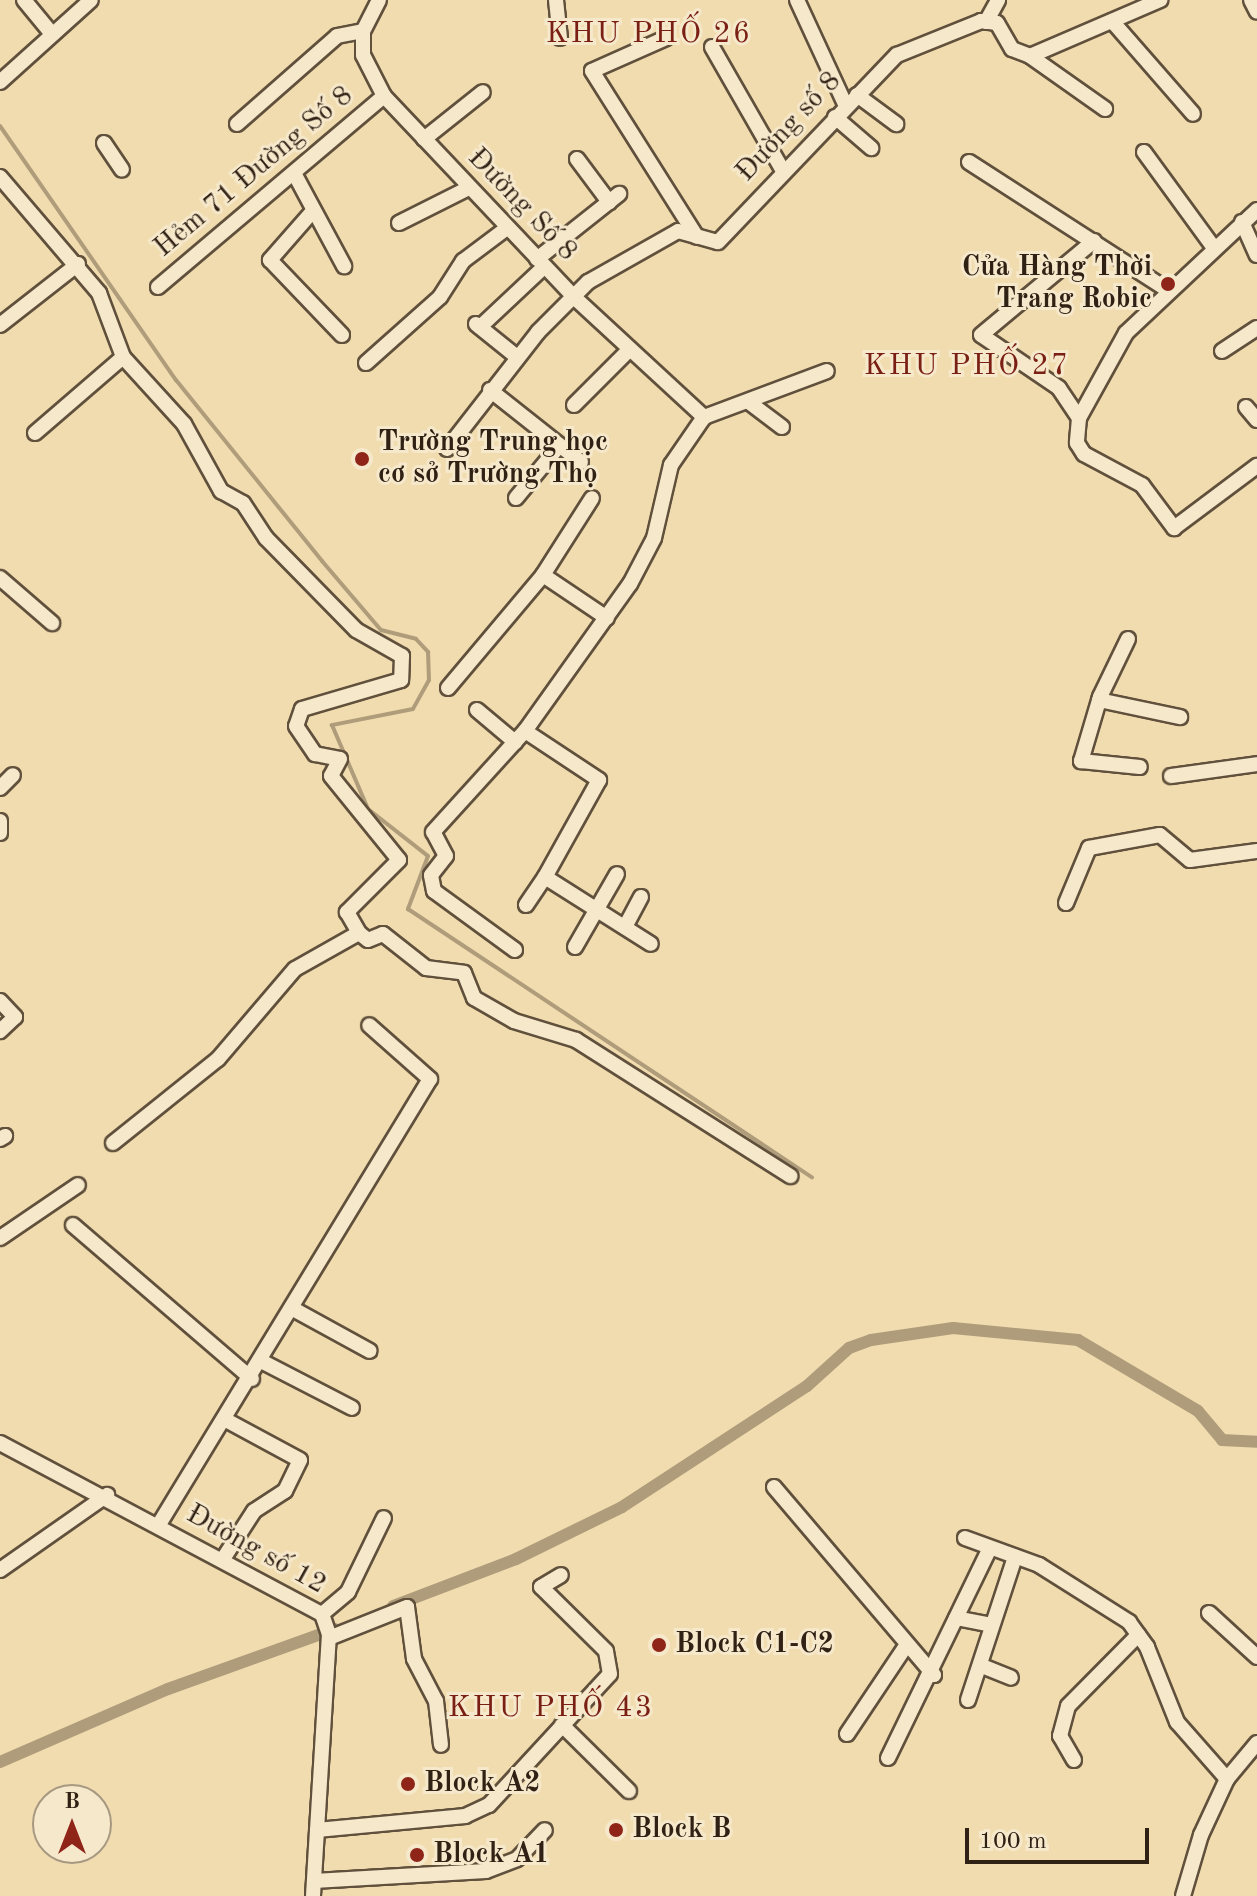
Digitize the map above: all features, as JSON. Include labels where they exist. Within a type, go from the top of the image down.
[{"type":"street","points":[[24,0],[52,34]]},
{"type":"street","points":[[0,82],[91,0]]},
{"type":"street","points":[[237,124],[337,36],[363,31],[379,0]]},
{"type":"street","points":[[556,0],[560,38]]},
{"type":"street","points":[[797,0],[846,106],[871,148]]},
{"type":"street","points":[[998,0],[986,22],[1105,109]]},
{"type":"street","points":[[1030,56],[1160,0]]},
{"type":"street","points":[[1251,0],[1257,12]]},
{"type":"street","points":[[1112,21],[1193,114]]},
{"type":"street","name":"Đường số 8","points":[[447,449],[517,357],[588,282],[678,231],[718,242],[897,55],[962,23],[986,22]]},
{"type":"street","name":"Đường Số 8","points":[[363,31],[363,55],[384,96],[575,298],[628,351],[704,417]]},
{"type":"street","points":[[666,38],[592,71],[697,237]]},
{"type":"street","points":[[712,47],[783,171]]},
{"type":"street","points":[[424,139],[483,92]]},
{"type":"street","name":"Hẻm 71 Đường Số 8","points":[[158,287],[384,96]]},
{"type":"street","points":[[846,106],[896,124]]},
{"type":"street","points":[[104,143],[122,170]]},
{"type":"street","points":[[1144,152],[1214,248]]},
{"type":"street","points":[[517,357],[478,326],[541,263],[614,198],[577,159]]},
{"type":"street","points":[[969,162],[1169,291]]},
{"type":"street","points":[[294,173],[312,212],[344,266]]},
{"type":"street","points":[[0,177],[78,264],[99,293],[123,357],[184,424],[221,491],[243,503],[339,614],[402,656],[401,680],[302,709],[296,726],[315,754],[340,759],[331,776],[399,860],[347,912],[359,933],[368,940],[383,934],[426,968],[464,973],[474,998],[514,1021],[576,1040],[790,1176]]},
{"type":"street","points":[[399,223],[469,188]]},
{"type":"street","points":[[1079,418],[1116,345],[1257,210]]},
{"type":"street","points":[[312,212],[270,260],[342,335]]},
{"type":"street","points":[[1242,222],[1257,255]]},
{"type":"street","points":[[366,363],[440,297],[463,261],[507,228]]},
{"type":"street","points":[[1094,241],[981,335],[1059,388],[1079,418],[1084,454],[1142,485],[1174,528],[1214,505],[1257,466]]},
{"type":"street","points":[[0,325],[78,264]]},
{"type":"street","points":[[1222,351],[1257,328]]},
{"type":"street","points":[[574,405],[628,351]]},
{"type":"street","points":[[35,433],[123,357]]},
{"type":"street","points":[[515,950],[429,881],[446,856],[436,828],[520,736],[607,618],[654,538],[671,465],[704,417],[750,403],[827,371]]},
{"type":"street","points":[[490,390],[581,462]]},
{"type":"street","points":[[750,403],[782,427]]},
{"type":"street","points":[[1246,407],[1257,420]]},
{"type":"street","points":[[516,498],[559,446]]},
{"type":"street","points":[[448,688],[543,575],[592,498]]},
{"type":"street","points":[[543,575],[607,618]]},
{"type":"street","points":[[0,578],[52,623]]},
{"type":"street","points":[[1128,639],[1099,700],[1081,761],[1140,767]]},
{"type":"street","points":[[1099,700],[1180,717]]},
{"type":"street","points":[[477,710],[599,780],[526,905]]},
{"type":"street","points":[[1171,776],[1257,764]]},
{"type":"street","points":[[0,788],[13,775]]},
{"type":"street","points":[[0,821],[0,833]]},
{"type":"street","points":[[1066,903],[1089,848],[1160,835],[1190,860],[1257,851]]},
{"type":"street","points":[[575,947],[617,874]]},
{"type":"street","points":[[545,877],[651,944]]},
{"type":"street","points":[[625,927],[641,897]]},
{"type":"street","points":[[113,1143],[218,1059],[295,969],[359,933]]},
{"type":"street","points":[[0,1001],[15,1017],[0,1031]]},
{"type":"street","points":[[158,1526],[295,1310],[430,1079],[369,1025]]},
{"type":"street","points":[[0,1238],[78,1185]]},
{"type":"street","points":[[73,1225],[252,1379]]},
{"type":"street","points":[[295,1310],[370,1351]]},
{"type":"street","points":[[263,1362],[352,1408]]},
{"type":"street","points":[[223,1559],[254,1511],[285,1491],[300,1460],[226,1420]]},
{"type":"street","name":"Đường số 12","points":[[0,1443],[107,1495],[158,1526],[322,1614],[329,1636],[314,1888]]},
{"type":"street","points":[[774,1487],[906,1646],[934,1675]]},
{"type":"street","points":[[0,1570],[107,1495]]},
{"type":"street","points":[[322,1614],[348,1592],[384,1518]]},
{"type":"street","points":[[965,1538],[1015,1557],[1099,1600],[1138,1635],[1177,1722],[1227,1779]]},
{"type":"street","points":[[888,1758],[934,1675],[956,1618],[990,1548]]},
{"type":"street","points":[[968,1700],[982,1666],[991,1625],[1015,1557]]},
{"type":"street","points":[[317,1830],[482,1810],[562,1725],[611,1667],[606,1651],[541,1587],[561,1575]]},
{"type":"street","points":[[329,1636],[407,1607],[414,1659],[436,1701],[441,1745]]},
{"type":"street","points":[[1209,1613],[1257,1657]]},
{"type":"street","points":[[956,1618],[991,1625]]},
{"type":"street","points":[[1074,1760],[1060,1736],[1068,1706],[1138,1635]]},
{"type":"street","points":[[847,1734],[906,1646]]},
{"type":"street","points":[[982,1666],[1011,1678]]},
{"type":"street","points":[[562,1725],[629,1791]]},
{"type":"street","points":[[1183,1896],[1227,1779],[1257,1743]]},
{"type":"street","points":[[314,1888],[486,1871],[517,1859],[545,1830]]},
{"type":"waterway","points":[[0,126],[176,380],[322,561],[381,630],[416,639],[428,652],[429,680],[413,709],[332,725],[368,809],[428,856],[408,909],[812,1177]]},
{"type":"waterway","points":[[393,1606],[516,1559],[622,1507],[807,1386],[849,1348],[871,1340],[953,1328],[1078,1340],[1198,1411],[1222,1440],[1257,1442]]},
{"type":"waterway","points":[[0,1762],[168,1689],[335,1629]]},
{"type":"place","name":"Cửa Hàng Thời Trang Robic","points":[[1168,284]]},
{"type":"place","name":"Trường Trung học cơ sở Trường Thọ","points":[[362,459]]},
{"type":"place","name":"Block C1-C2","points":[[659,1645]]},
{"type":"place","name":"Block A2","points":[[408,1784]]},
{"type":"place","name":"Block B","points":[[616,1830]]},
{"type":"place","name":"Block A1","points":[[417,1855]]},
{"type":"district","name":"KHU PHỐ 26","points":[[649,34]]},
{"type":"district","name":"KHU PHỐ 27","points":[[967,366]]},
{"type":"district","name":"KHU PHỐ 43","points":[[551,1708]]}]
